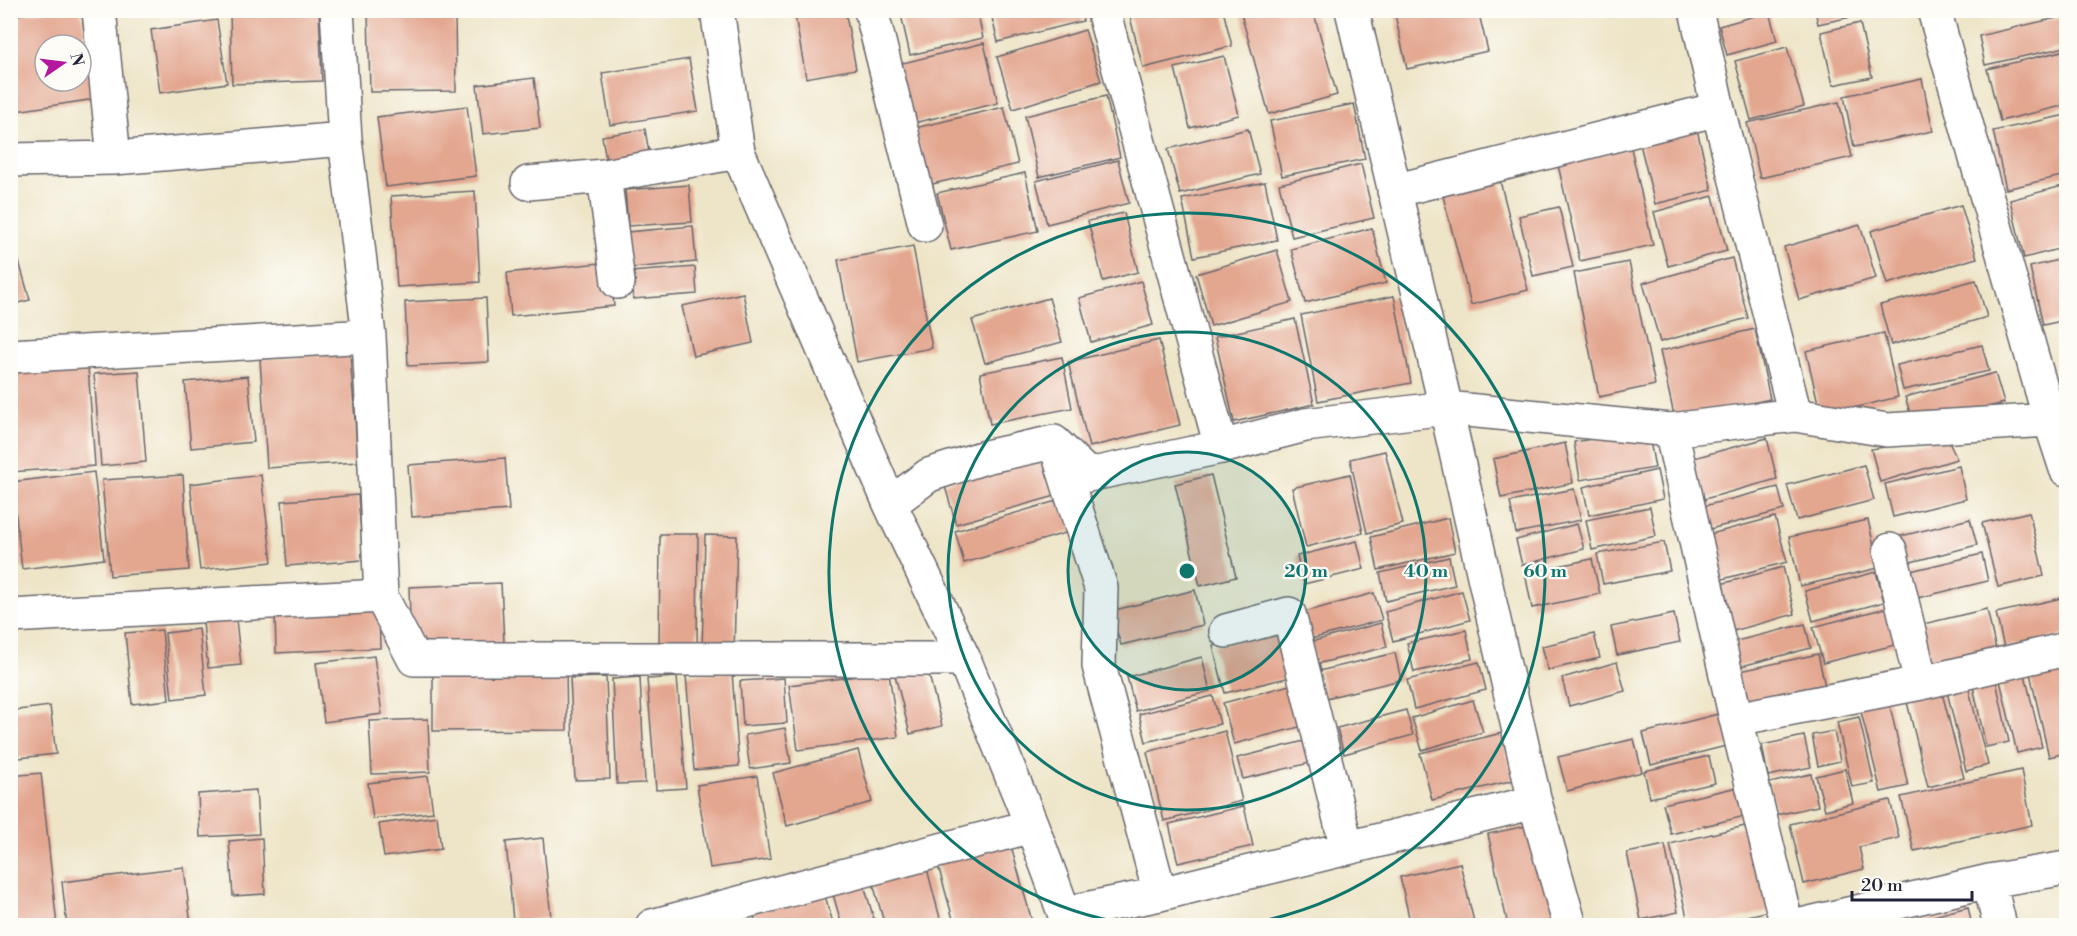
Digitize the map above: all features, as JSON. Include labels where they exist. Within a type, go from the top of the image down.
[{"type":"street","points":[[99,10],[114,158]]},
{"type":"street","points":[[337,10],[345,139],[369,336],[381,596],[414,659],[964,659]]},
{"type":"street","points":[[717,10],[738,152],[890,504],[964,659],[1068,919],[1160,894],[1535,802]]},
{"type":"street","points":[[871,10],[925,225]]},
{"type":"street","points":[[1102,10],[1221,447]]},
{"type":"street","points":[[1352,10],[1446,408],[1535,802],[1570,926]]},
{"type":"street","points":[[1696,10],[1718,109],[1795,415]]},
{"type":"street","points":[[1934,10],[2050,420],[2067,469]]},
{"type":"street","points":[[1394,191],[1718,109]]},
{"type":"street","points":[[10,160],[114,158],[345,139]]},
{"type":"street","points":[[528,183],[604,176],[738,152]]},
{"type":"street","points":[[604,176],[618,282]]},
{"type":"street","points":[[10,356],[369,336]]},
{"type":"street","points":[[1054,441],[1088,475],[1221,447],[1305,425],[1446,408],[1671,430],[1795,415],[1887,430],[2050,420]]},
{"type":"street","points":[[1671,430],[1787,926]]},
{"type":"street","points":[[890,504],[929,475],[985,457],[1054,441]]},
{"type":"street","points":[[1054,441],[1101,588],[1099,666],[1160,894]]},
{"type":"street","points":[[1890,550],[1921,683]]},
{"type":"street","points":[[10,616],[381,596]]},
{"type":"street","points":[[1226,631],[1289,614],[1347,848]]},
{"type":"street","points":[[1737,719],[1921,683],[2067,649]]},
{"type":"street","points":[[652,926],[1032,826]]},
{"type":"street","points":[[1797,926],[1989,881],[2067,868]]},
{"type":"street","points":[[1989,881],[2000,926]]},
{"type":"building","points":[[48,10],[81,10],[85,33],[33,33],[33,93],[93,93],[93,86],[95,99],[10,112],[10,16]]},
{"type":"building","points":[[319,10],[322,81],[232,84],[230,13]]},
{"type":"building","points":[[794,10],[845,10],[856,69],[806,78]]},
{"type":"building","points":[[900,10],[977,10],[983,38],[910,55]]},
{"type":"building","points":[[990,10],[1081,10],[1083,21],[998,42]]},
{"type":"building","points":[[1156,10],[1223,10],[1232,46],[1143,68],[1130,17]]},
{"type":"building","points":[[1240,10],[1313,10],[1337,95],[1269,114]]},
{"type":"building","points":[[1394,10],[1478,10],[1488,51],[1407,69]]},
{"type":"building","points":[[1815,10],[1855,10],[1856,16],[1818,24]]},
{"type":"building","points":[[1859,10],[1889,10],[1889,11],[1861,18]]},
{"type":"building","points":[[455,11],[456,91],[370,92],[368,12]]},
{"type":"building","points":[[1769,12],[1777,41],[1727,55],[1719,26]]},
{"type":"building","points":[[2065,16],[2066,47],[1985,65],[1979,36]]},
{"type":"building","points":[[217,20],[227,83],[160,93],[151,30]]},
{"type":"building","points":[[1860,23],[1872,77],[1833,85],[1821,32]]},
{"type":"building","points":[[1085,30],[1101,81],[1013,109],[997,57]]},
{"type":"building","points":[[984,43],[998,103],[905,125],[891,66]]},
{"type":"building","points":[[1787,47],[1804,106],[1751,120],[1735,61]]},
{"type":"building","points":[[2062,51],[2066,69],[2066,105],[2000,121],[1987,69]]},
{"type":"building","points":[[1224,56],[1239,115],[1190,128],[1175,68]]},
{"type":"building","points":[[689,59],[698,111],[610,125],[602,73]]},
{"type":"building","points":[[534,78],[540,128],[483,134],[477,85]]},
{"type":"building","points":[[1922,79],[1933,131],[1854,147],[1844,96]]},
{"type":"building","points":[[1106,96],[1120,157],[1039,177],[1025,116]]},
{"type":"building","points":[[1839,102],[1852,157],[1760,178],[1747,123]]},
{"type":"building","points":[[1354,104],[1365,159],[1282,176],[1270,121]]},
{"type":"building","points":[[467,106],[476,176],[386,187],[377,117]]},
{"type":"building","points":[[1004,107],[1018,164],[928,185],[915,128]]},
{"type":"building","points":[[2066,115],[2066,175],[2006,189],[1993,131]]},
{"type":"building","points":[[645,129],[650,159],[607,166],[602,136]]},
{"type":"building","points":[[1248,129],[1260,174],[1180,194],[1168,149]]},
{"type":"building","points":[[1697,130],[1712,190],[1655,204],[1640,144]]},
{"type":"building","points":[[1631,148],[1653,245],[1580,261],[1558,165]]},
{"type":"building","points":[[1118,160],[1129,203],[1047,224],[1036,181]]},
{"type":"building","points":[[1361,164],[1374,218],[1292,237],[1279,184]]},
{"type":"building","points":[[1025,173],[1038,231],[951,250],[937,193]]},
{"type":"building","points":[[1500,181],[1528,290],[1471,305],[1443,196]]},
{"type":"building","points":[[1265,182],[1277,240],[1194,257],[1182,199]]},
{"type":"building","points":[[689,185],[692,222],[628,226],[625,190]]},
{"type":"building","points":[[2066,185],[2066,247],[2024,258],[2010,200]]},
{"type":"building","points":[[475,191],[480,282],[397,287],[391,196]]},
{"type":"building","points":[[1713,196],[1727,251],[1668,266],[1654,212]]},
{"type":"building","points":[[1961,205],[1977,258],[1887,284],[1871,231]]},
{"type":"building","points":[[1559,207],[1573,267],[1533,276],[1519,216]]},
{"type":"building","points":[[1124,213],[1138,272],[1103,281],[1088,221]]},
{"type":"building","points":[[1860,225],[1876,278],[1799,300],[1784,247]]},
{"type":"building","points":[[693,226],[696,262],[631,268],[627,232]]},
{"type":"building","points":[[1372,228],[1386,283],[1305,303],[1291,249]]},
{"type":"building","points":[[14,244],[30,300],[10,305],[10,245]]},
{"type":"building","points":[[913,246],[932,348],[857,362],[838,260]]},
{"type":"building","points":[[1277,250],[1292,302],[1211,326],[1196,274]]},
{"type":"building","points":[[1732,258],[1748,318],[1660,342],[1643,283]]},
{"type":"building","points":[[2066,258],[2066,320],[2043,325],[2030,267]]},
{"type":"building","points":[[609,262],[614,306],[511,316],[507,273]]},
{"type":"building","points":[[1629,262],[1655,385],[1599,397],[1574,273]]},
{"type":"building","points":[[695,267],[697,294],[633,299],[631,272]]},
{"type":"building","points":[[1976,280],[1987,317],[1891,345],[1880,305]]},
{"type":"building","points":[[1141,281],[1153,325],[1091,342],[1079,298]]},
{"type":"building","points":[[743,293],[753,343],[693,356],[682,306]]},
{"type":"building","points":[[1394,296],[1411,383],[1318,401],[1301,315]]},
{"type":"building","points":[[486,298],[489,362],[408,366],[405,302]]},
{"type":"building","points":[[1049,298],[1062,342],[985,363],[972,320]]},
{"type":"building","points":[[1295,319],[1314,404],[1234,422],[1215,337]]},
{"type":"building","points":[[1755,329],[1770,399],[1675,420],[1660,351]]},
{"type":"building","points":[[1884,333],[1898,397],[1821,416],[1806,351]]},
{"type":"building","points":[[1159,340],[1180,425],[1089,447],[1068,362]]},
{"type":"building","points":[[1982,345],[1989,371],[1903,390],[1897,365]]},
{"type":"building","points":[[350,353],[358,462],[267,468],[260,359]]},
{"type":"building","points":[[1062,357],[1072,408],[990,424],[980,373]]},
{"type":"building","points":[[88,367],[95,466],[10,472],[10,373]]},
{"type":"building","points":[[139,371],[146,462],[101,466],[94,374]]},
{"type":"building","points":[[1995,373],[2004,403],[1914,425],[1905,397]]},
{"type":"building","points":[[248,376],[254,442],[191,448],[185,382]]},
{"type":"building","points":[[2066,386],[2066,426],[2065,426],[2058,388]]},
{"type":"building","points":[[1648,430],[1655,468],[1580,480],[1574,442]]},
{"type":"building","points":[[1767,438],[1777,479],[1701,500],[1690,459]]},
{"type":"building","points":[[1947,438],[1957,459],[1880,482],[1871,449]]},
{"type":"building","points":[[1565,443],[1573,483],[1501,498],[1493,459]]},
{"type":"building","points":[[1385,451],[1403,524],[1367,533],[1350,459]]},
{"type":"building","points":[[1048,454],[1059,495],[956,524],[944,483]]},
{"type":"building","points":[[505,458],[509,510],[412,517],[408,465]]},
{"type":"building","points":[[1864,465],[1874,500],[1797,520],[1787,485]]},
{"type":"building","points":[[1959,466],[1966,499],[1893,517],[1885,484]]},
{"type":"building","points":[[1657,470],[1663,499],[1589,515],[1583,487]]},
{"type":"building","points":[[94,472],[104,559],[22,569],[12,482]]},
{"type":"building","points":[[1350,474],[1363,533],[1306,547],[1292,488]]},
{"type":"building","points":[[183,475],[189,570],[110,576],[102,480]]},
{"type":"building","points":[[261,475],[272,562],[200,570],[190,484]]},
{"type":"building","points":[[1211,475],[1236,577],[1200,586],[1175,484]]},
{"type":"building","points":[[1778,487],[1784,510],[1706,530],[1700,507]]},
{"type":"building","points":[[1574,489],[1581,520],[1516,533],[1510,502]]},
{"type":"building","points":[[358,495],[363,560],[287,566],[282,501]]},
{"type":"building","points":[[1063,499],[1072,531],[964,563],[955,531]]},
{"type":"building","points":[[1650,507],[1656,536],[1592,550],[1586,520]]},
{"type":"building","points":[[2029,512],[2044,576],[1998,587],[1982,523]]},
{"type":"building","points":[[1775,517],[1787,562],[1715,581],[1703,536]]},
{"type":"building","points":[[1448,518],[1455,552],[1378,570],[1371,537]]},
{"type":"building","points":[[1970,519],[1977,545],[1903,564],[1897,537]]},
{"type":"building","points":[[1868,520],[1879,568],[1800,586],[1789,537]]},
{"type":"building","points":[[1577,524],[1584,549],[1522,565],[1516,540]]},
{"type":"building","points":[[660,534],[698,534],[697,653],[659,653]]},
{"type":"building","points":[[705,535],[737,536],[734,653],[702,652]]},
{"type":"building","points":[[1357,541],[1364,569],[1304,584],[1297,556]]},
{"type":"building","points":[[1664,542],[1670,571],[1603,584],[1597,554]]},
{"type":"building","points":[[1982,554],[1988,581],[1909,600],[1902,573]]},
{"type":"building","points":[[1449,557],[1455,585],[1386,601],[1380,573]]},
{"type":"building","points":[[1592,559],[1600,594],[1532,608],[1525,573]]},
{"type":"building","points":[[1783,567],[1795,614],[1722,634],[1710,587]]},
{"type":"building","points":[[1876,572],[1884,602],[1813,621],[1805,591]]},
{"type":"building","points":[[501,583],[504,643],[411,647],[409,587]]},
{"type":"building","points":[[1195,590],[1203,625],[1121,645],[1111,611]]},
{"type":"building","points":[[1462,591],[1470,620],[1393,641],[1385,612]]},
{"type":"building","points":[[1374,593],[1382,620],[1307,640],[1301,613]]},
{"type":"building","points":[[2066,597],[2066,635],[2004,648],[1996,613]]},
{"type":"building","points":[[379,606],[380,648],[276,653],[275,611]]},
{"type":"building","points":[[1890,607],[1899,644],[1823,663],[1813,627]]},
{"type":"building","points":[[1987,609],[1996,650],[1925,666],[1915,626]]},
{"type":"building","points":[[235,610],[241,665],[208,668],[202,614]]},
{"type":"building","points":[[1674,614],[1680,642],[1617,655],[1611,627]]},
{"type":"building","points":[[1381,623],[1387,647],[1316,664],[1310,642]]},
{"type":"building","points":[[1805,624],[1811,648],[1734,668],[1728,643]]},
{"type":"building","points":[[199,629],[206,695],[172,699],[165,633]]},
{"type":"building","points":[[1283,629],[1295,676],[1225,693],[1213,646]]},
{"type":"building","points":[[162,630],[169,700],[132,704],[125,633]]},
{"type":"building","points":[[1466,630],[1472,659],[1414,672],[1407,643]]},
{"type":"building","points":[[1594,634],[1600,658],[1548,670],[1542,646]]},
{"type":"building","points":[[1395,653],[1401,680],[1326,698],[1319,671]]},
{"type":"building","points":[[1818,654],[1825,686],[1743,705],[1736,672]]},
{"type":"building","points":[[374,656],[382,714],[324,722],[316,663]]},
{"type":"building","points":[[1202,657],[1210,691],[1136,711],[1127,677]]},
{"type":"building","points":[[2066,660],[2066,753],[2049,757],[2029,669]]},
{"type":"building","points":[[1479,662],[1486,690],[1414,709],[1407,680]]},
{"type":"building","points":[[1617,662],[1625,691],[1569,706],[1562,678]]},
{"type":"building","points":[[433,666],[566,666],[567,730],[433,731]]},
{"type":"building","points":[[927,667],[942,726],[910,734],[895,675]]},
{"type":"building","points":[[2024,670],[2042,747],[2017,753],[1999,676]]},
{"type":"building","points":[[732,672],[739,766],[694,770],[686,675]]},
{"type":"building","points":[[889,672],[898,737],[798,750],[789,685]]},
{"type":"building","points":[[1995,676],[2009,742],[1986,747],[1972,681]]},
{"type":"building","points":[[606,677],[610,779],[575,780],[570,678]]},
{"type":"building","points":[[640,677],[645,783],[617,784],[612,679]]},
{"type":"building","points":[[677,677],[686,788],[656,790],[647,679]]},
{"type":"building","points":[[784,678],[787,723],[743,726],[740,681]]},
{"type":"building","points":[[1967,682],[1988,765],[1966,771],[1946,687]]},
{"type":"building","points":[[1297,683],[1307,725],[1234,744],[1223,703]]},
{"type":"building","points":[[1940,685],[1964,778],[1928,787],[1905,694]]},
{"type":"building","points":[[1213,696],[1220,724],[1146,742],[1139,714]]},
{"type":"building","points":[[1888,697],[1908,786],[1881,792],[1859,704]]},
{"type":"building","points":[[1473,700],[1483,732],[1422,750],[1412,718]]},
{"type":"building","points":[[50,706],[56,754],[10,759],[10,711]]},
{"type":"building","points":[[1406,710],[1413,735],[1344,754],[1337,728]]},
{"type":"building","points":[[1722,713],[1730,745],[1651,765],[1643,733]]},
{"type":"building","points":[[1859,717],[1874,783],[1852,787],[1837,722]]},
{"type":"building","points":[[428,719],[430,772],[372,774],[369,721]]},
{"type":"building","points":[[785,728],[791,763],[750,769],[745,735]]},
{"type":"building","points":[[1225,731],[1242,801],[1164,821],[1147,752]]},
{"type":"building","points":[[1834,731],[1840,761],[1818,766],[1812,735]]},
{"type":"building","points":[[1502,733],[1514,780],[1432,800],[1420,753]]},
{"type":"building","points":[[1804,736],[1811,767],[1768,776],[1762,745]]},
{"type":"building","points":[[1312,739],[1318,761],[1243,779],[1237,758]]},
{"type":"building","points":[[1634,739],[1642,772],[1567,791],[1558,757]]},
{"type":"building","points":[[858,750],[872,802],[787,826],[773,773]]},
{"type":"building","points":[[1709,756],[1715,783],[1650,798],[1644,771]]},
{"type":"building","points":[[1845,769],[1853,803],[1825,810],[1816,776]]},
{"type":"building","points":[[2021,770],[2032,825],[1914,851],[1901,797]]},
{"type":"building","points":[[41,773],[57,926],[10,926],[10,776]]},
{"type":"building","points":[[1811,774],[1818,806],[1776,815],[1769,783]]},
{"type":"building","points":[[428,776],[433,812],[373,819],[368,783]]},
{"type":"building","points":[[757,776],[770,859],[710,868],[697,785]]},
{"type":"building","points":[[1738,787],[1745,816],[1671,834],[1663,804]]},
{"type":"building","points":[[256,790],[259,834],[200,837],[198,794]]},
{"type":"building","points":[[1890,800],[1899,838],[1859,847],[1864,869],[1804,884],[1790,824]]},
{"type":"building","points":[[1244,806],[1253,846],[1178,863],[1169,824]]},
{"type":"building","points":[[437,816],[441,849],[384,857],[379,824]]},
{"type":"building","points":[[1535,824],[1557,926],[1508,926],[1488,834]]},
{"type":"building","points":[[1753,824],[1773,910],[1707,926],[1689,926],[1670,844]]},
{"type":"building","points":[[262,838],[265,894],[233,896],[229,841]]},
{"type":"building","points":[[543,838],[551,918],[513,921],[506,842]]},
{"type":"building","points":[[1010,842],[1033,925],[955,926],[937,862]]},
{"type":"building","points":[[1665,845],[1678,912],[1641,920],[1627,853]]},
{"type":"building","points":[[925,861],[942,926],[885,926],[871,876]]},
{"type":"building","points":[[1460,863],[1475,926],[1411,926],[1400,877]]},
{"type":"building","points":[[184,867],[191,926],[67,926],[62,882]]},
{"type":"building","points":[[862,878],[876,926],[842,926],[831,887]]},
{"type":"building","points":[[822,886],[834,926],[757,926],[751,908]]},
{"type":"building","points":[[1968,907],[1972,926],[1899,926],[1899,925]]}]
